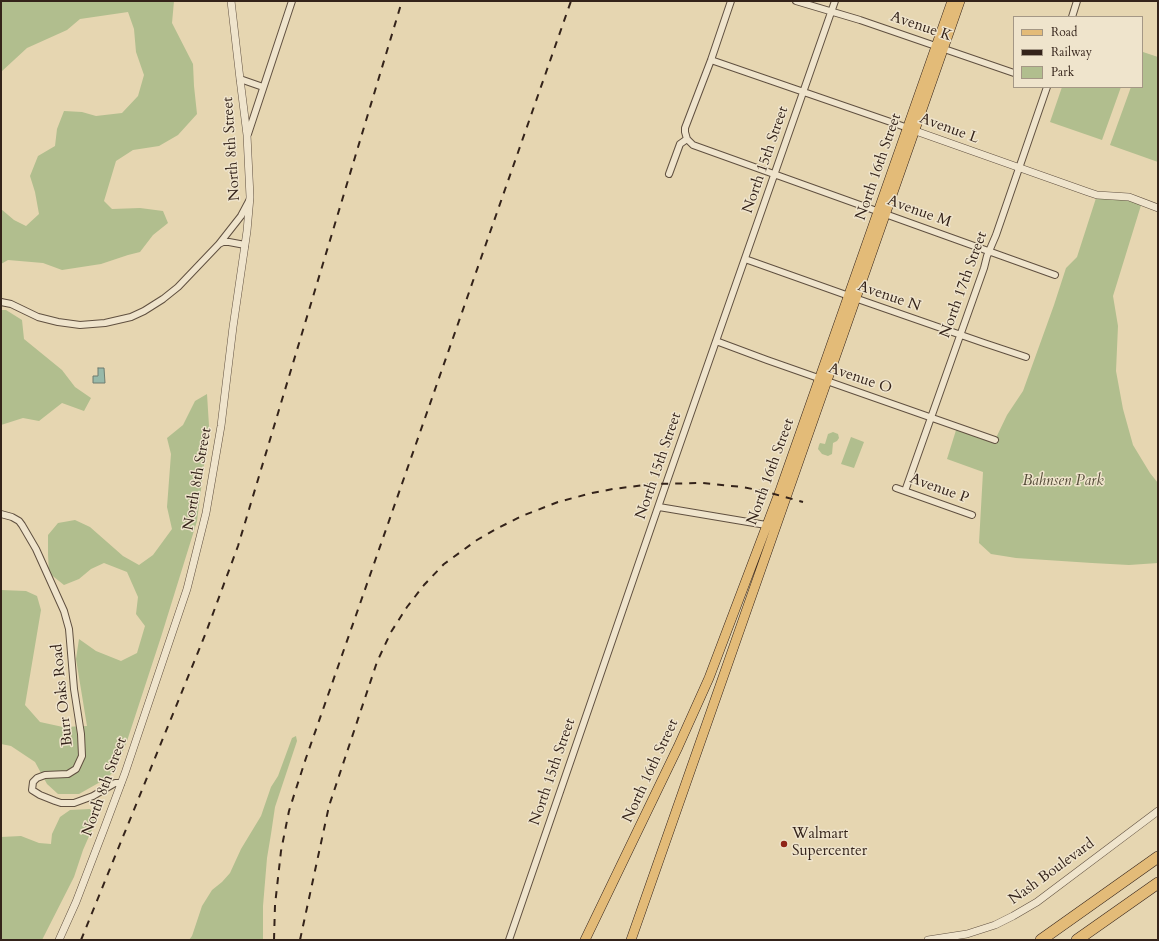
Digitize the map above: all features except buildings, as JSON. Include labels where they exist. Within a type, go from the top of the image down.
[{"type":"highway","points":[[1041,940],[1158,857]]},
{"type":"highway","points":[[1077,940],[1158,883]]},
{"type":"main road","name":"North 16th Street","points":[[940,48],[952,1]]},
{"type":"main road","name":"North 16th Street","points":[[631,940],[732,655],[823,380],[940,48],[960,1]]},
{"type":"main road","name":"North 16th Street","points":[[585,940],[703,693],[766,525],[823,380]]},
{"type":"street","name":"North 8th Street","points":[[59,940],[92,860],[121,783],[187,589],[200,544],[206,514],[218,441],[245,245],[250,197],[247,135],[231,1]]},
{"type":"street","points":[[247,135],[292,1]]},
{"type":"street","points":[[669,174],[680,144],[687,139],[685,128],[711,60],[731,1]]},
{"type":"street","name":"Avenue K","points":[[796,1],[860,20],[1013,73]]},
{"type":"street","name":"North 15th Street","points":[[510,940],[716,341],[835,1]]},
{"type":"street","points":[[1072,16],[1078,1]]},
{"type":"street","name":"Avenue L","points":[[711,60],[1088,192],[1101,196],[1129,197],[1158,208]]},
{"type":"street","points":[[240,80],[263,88]]},
{"type":"street","name":"North 17th Street","points":[[905,491],[1047,88]]},
{"type":"street","name":"Avenue M","points":[[687,139],[693,145],[1055,275]]},
{"type":"street","points":[[1,302],[11,304],[38,317],[69,324],[105,323],[131,317],[154,305],[170,293],[187,277],[219,244],[241,216],[250,197]]},
{"type":"street","points":[[219,244],[229,242],[245,245]]},
{"type":"street","name":"Avenue N","points":[[745,259],[852,298],[1026,357]]},
{"type":"street","name":"Avenue O","points":[[716,341],[995,440]]},
{"type":"street","name":"Avenue P","points":[[896,488],[972,515]]},
{"type":"street","points":[[659,507],[766,525]]},
{"type":"street","name":"Burr Oaks Road","points":[[1,514],[16,519],[22,525],[36,549],[64,611],[69,629],[74,689],[81,734],[82,756],[76,769],[68,774],[45,775],[37,778],[33,782],[32,790],[54,801],[61,803],[74,803],[92,796],[115,783],[121,783]]},
{"type":"street","name":"Nash Boulevard","points":[[928,940],[967,934],[996,925],[1013,916],[1037,902],[1158,810]]},
{"type":"green space","points":[[1,1],[174,1],[172,23],[193,64],[197,114],[178,135],[159,146],[133,150],[116,161],[104,201],[112,209],[140,208],[163,211],[168,223],[153,235],[140,252],[101,264],[62,270],[43,263],[8,260],[1,264],[1,209],[14,220],[26,226],[39,214],[30,176],[38,156],[55,146],[57,129],[64,111],[82,112],[96,116],[122,113],[138,96],[144,75],[136,52],[134,29],[128,12],[80,19],[67,30],[27,48],[1,72]]},
{"type":"green space","points":[[1143,52],[1158,57],[1158,162],[1110,145],[1131,88],[1143,88]]},
{"type":"green space","points":[[1062,88],[1121,88],[1102,140],[1050,122]]},
{"type":"green space","name":"Bahnsen Park","points":[[1097,195],[1142,202],[1113,296],[1118,326],[1116,371],[1123,409],[1133,445],[1158,483],[1158,563],[1129,565],[1016,558],[991,554],[979,543],[983,472],[947,459],[957,427],[995,440],[1007,415],[1023,391],[1066,268],[1077,257]]},
{"type":"green space","points":[[1,310],[6,310],[22,320],[24,339],[62,370],[75,387],[91,398],[84,411],[62,403],[39,421],[23,418],[1,425]]},
{"type":"green space","points":[[207,394],[209,426],[197,521],[127,741],[114,772],[102,781],[79,794],[58,794],[47,784],[35,762],[11,746],[1,744],[1,590],[26,591],[37,596],[41,610],[25,705],[40,722],[63,727],[87,726],[76,659],[79,639],[96,651],[121,661],[137,653],[145,626],[136,614],[138,597],[127,572],[104,563],[91,569],[79,579],[64,585],[49,573],[48,535],[58,523],[75,520],[90,527],[123,556],[139,565],[153,555],[172,529],[167,507],[171,454],[167,438],[183,425],[195,401]]},
{"type":"green space","points":[[833,432],[838,434],[839,438],[833,443],[832,454],[828,456],[822,454],[818,449],[820,443],[825,444],[828,434]]},
{"type":"green space","points":[[851,437],[864,442],[854,468],[841,464]]},
{"type":"green space","points":[[296,736],[297,741],[275,807],[267,858],[263,906],[263,940],[189,940],[192,936],[202,906],[212,890],[230,873],[241,849],[261,816],[271,787],[278,776],[292,738]]},
{"type":"green space","points":[[90,809],[97,818],[83,850],[74,877],[42,940],[1,940],[1,837],[21,836],[39,843],[51,844],[52,834],[60,817],[70,810]]},
{"type":"shaded area","points":[[98,368],[104,368],[105,383],[93,383],[93,376],[98,376]]},
{"type":"railway","points":[[81,940],[205,635],[238,546],[402,1]]},
{"type":"railway","points":[[274,940],[275,905],[281,851],[289,811],[295,792],[571,1]]},
{"type":"railway","points":[[300,940],[329,806],[377,662],[391,632],[407,607],[424,585],[444,564],[477,540],[522,516],[558,502],[613,489],[653,484],[702,483],[742,487],[803,502]]},
{"type":"place","name":"Walmart Supercenter","points":[[784,844]]}]
